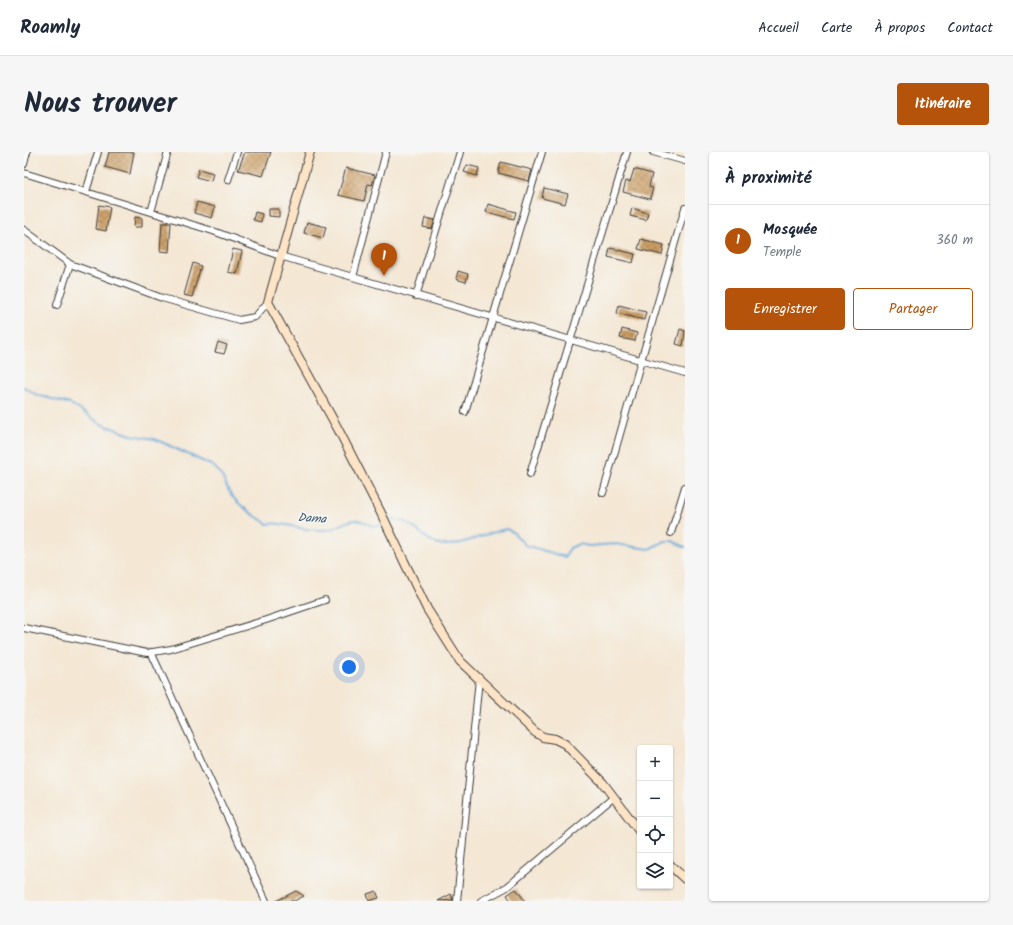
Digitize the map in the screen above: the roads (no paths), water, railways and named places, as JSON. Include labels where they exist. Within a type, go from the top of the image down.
[{"type":"street","points":[[24,164],[28,152]]},
{"type":"street","points":[[86,192],[98,152]]},
{"type":"street","points":[[151,212],[168,152]]},
{"type":"street","points":[[228,180],[237,152]]},
{"type":"street","points":[[24,230],[70,264],[162,298],[239,320],[255,317],[268,302],[310,152]]},
{"type":"street","points":[[353,277],[386,152]]},
{"type":"street","points":[[416,296],[460,152]]},
{"type":"street","points":[[465,412],[542,152]]},
{"type":"street","points":[[530,474],[627,152]]},
{"type":"street","points":[[653,152],[685,161]]},
{"type":"street","points":[[24,173],[213,231],[280,256],[685,373]]},
{"type":"street","points":[[603,493],[685,208]]},
{"type":"street","points":[[57,305],[70,264]]},
{"type":"street","points":[[268,302],[337,427],[427,608],[460,661],[535,732],[543,737],[554,739],[564,744],[603,783],[637,828]]},
{"type":"street","points":[[671,533],[685,487]]},
{"type":"street","points":[[24,628],[126,650],[151,652],[171,649],[325,600]]},
{"type":"street","points":[[151,652],[266,901]]},
{"type":"street","points":[[457,901],[478,679]]},
{"type":"street","points":[[481,901],[507,887],[614,797]]},
{"type":"street","points":[[673,868],[685,879]]},
{"type":"waterway","name":"Dama","points":[[24,387],[37,395],[71,404],[101,424],[131,435],[155,439],[213,466],[220,473],[230,493],[237,501],[267,524],[277,523],[314,530],[326,530],[355,520],[359,520],[373,526],[384,523]]},
{"type":"waterway","name":"Dama","points":[[387,520],[396,520],[410,524],[429,540],[444,545],[461,543],[507,529],[514,533],[525,545],[565,557],[570,548],[579,544],[589,546],[615,544],[649,549],[665,541],[672,541],[685,547]]},
{"type":"place","name":"Mosquée","points":[[384,276]]}]
